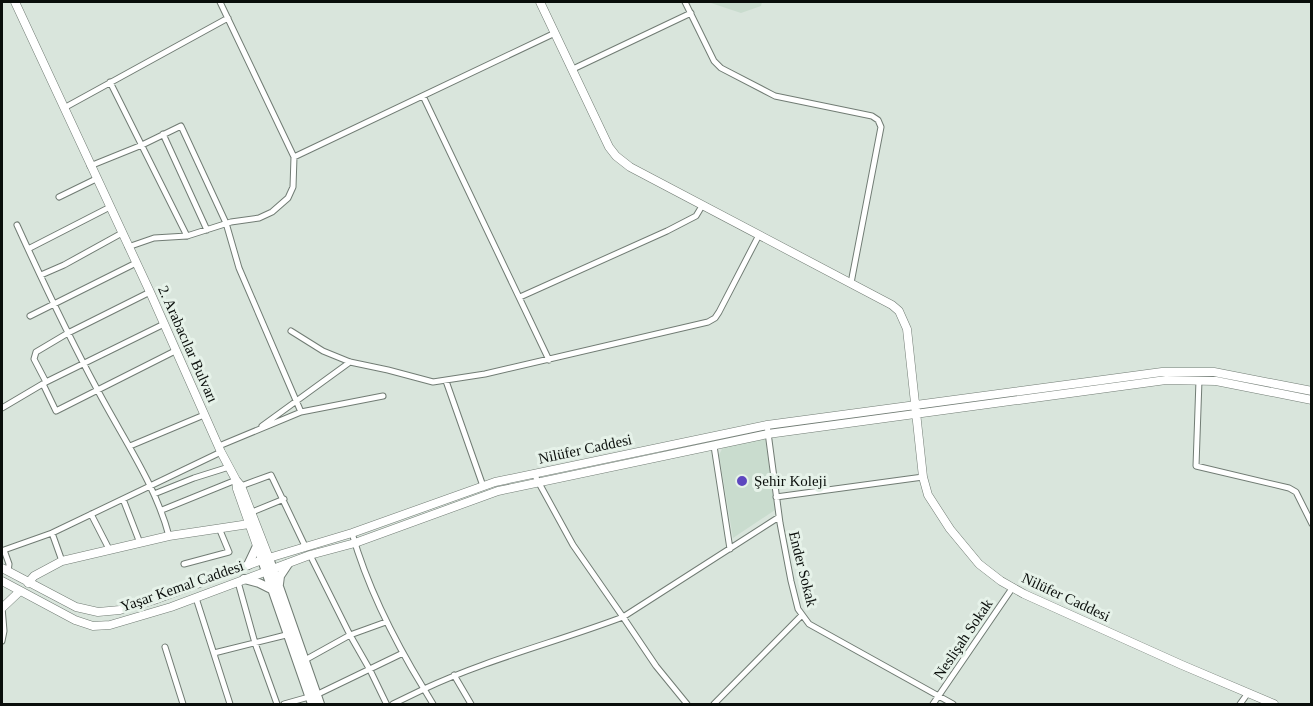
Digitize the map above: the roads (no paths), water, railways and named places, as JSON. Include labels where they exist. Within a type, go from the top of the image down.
[{"type":"main road","points":[[248,565],[260,545]]},
{"type":"main road","points":[[265,559],[313,699],[320,705]]},
{"type":"main road","points":[[288,564],[275,587],[305,660],[313,699]]},
{"type":"main road","points":[[241,580],[275,587]]},
{"type":"street","name":"2. Arabacılar Bulvarı","points":[[15,2],[150,292],[204,415],[252,512],[260,545]]},
{"type":"street","points":[[128,246],[154,238],[187,236],[226,224],[259,218],[272,213],[288,198],[293,187],[294,157],[220,2]]},
{"type":"street","points":[[540,2],[609,147],[616,156],[702,206],[892,305],[899,312],[907,329],[916,410],[1127,384],[1199,380],[1254,387],[1311,400]]},
{"type":"street","points":[[685,2],[714,61],[722,68],[775,96],[872,116],[878,120],[881,127],[851,283]]},
{"type":"street","points":[[573,69],[691,13]]},
{"type":"street","points":[[64,108],[228,18]]},
{"type":"street","points":[[294,157],[555,33]]},
{"type":"street","points":[[110,82],[187,236]]},
{"type":"street","points":[[423,96],[549,360]]},
{"type":"street","points":[[90,166],[142,145],[180,126],[226,224],[239,268],[301,412]]},
{"type":"street","points":[[164,134],[207,230]]},
{"type":"street","points":[[59,196],[96,179]]},
{"type":"street","points":[[520,297],[667,231],[696,216],[702,206]]},
{"type":"street","points":[[28,249],[110,207]]},
{"type":"street","points":[[17,225],[68,333],[162,510],[169,536]]},
{"type":"street","points":[[40,275],[64,265],[122,233]]},
{"type":"street","points":[[291,331],[323,351],[350,362],[433,382],[485,374],[708,322],[719,312],[759,235]]},
{"type":"street","points":[[30,316],[136,263]]},
{"type":"street","points":[[150,292],[68,333],[36,352],[34,359],[56,411],[176,351]]},
{"type":"street","points":[[2,408],[45,383],[164,324]]},
{"type":"street","points":[[256,431],[350,362]]},
{"type":"street","name":"Nilüfer Caddesi","points":[[265,559],[352,533],[483,486],[534,474],[768,430],[1184,370],[1231,374],[1311,391]]},
{"type":"street","points":[[1199,380],[1196,466],[1289,488],[1296,492],[1311,524]]},
{"type":"street","points":[[446,381],[483,486]]},
{"type":"street","points":[[5,570],[9,564],[4,550],[52,533],[256,431],[301,412],[383,396]]},
{"type":"street","name":"Nilüfer Caddesi","points":[[916,410],[923,477],[928,495],[950,529],[986,570],[1012,587],[1274,705]]},
{"type":"street","points":[[129,446],[204,415]]},
{"type":"street","name":"Yaşar Kemal Caddesi","points":[[2,581],[75,621],[99,626],[132,619],[196,598],[310,555],[355,543],[498,490],[714,446],[768,430]]},
{"type":"street","name":"Ender Sokak","points":[[768,430],[779,517],[791,581],[798,609],[802,615],[809,624],[828,636],[953,705]]},
{"type":"street","points":[[714,446],[730,549]]},
{"type":"street","points":[[154,494],[187,480],[229,467]]},
{"type":"street","points":[[534,474],[573,545],[656,666],[687,705]]},
{"type":"street","points":[[162,510],[238,483],[271,475],[305,546]]},
{"type":"street","points":[[776,496],[923,477]]},
{"type":"street","points":[[238,483],[237,489],[249,524],[265,559]]},
{"type":"street","points":[[123,499],[140,543]]},
{"type":"street","points":[[252,512],[284,499]]},
{"type":"street","points":[[91,514],[109,549]]},
{"type":"street","points":[[393,705],[454,675],[623,617],[779,517]]},
{"type":"street","points":[[28,583],[34,576],[62,561],[169,536],[249,524]]},
{"type":"street","points":[[184,564],[229,552],[219,528]]},
{"type":"street","points":[[52,533],[62,561]]},
{"type":"street","points":[[352,533],[386,622],[433,705]]},
{"type":"street","points":[[260,545],[284,553]]},
{"type":"street","points":[[310,555],[386,704]]},
{"type":"street","name":"Yaşar Kemal Caddesi","points":[[5,570],[76,607],[108,612],[154,600],[265,559]]},
{"type":"street","points":[[241,580],[255,643],[277,705]]},
{"type":"street","name":"Neslişah Sokak","points":[[933,705],[1012,587]]},
{"type":"street","points":[[2,641],[4,631],[2,608],[20,591]]},
{"type":"street","points":[[196,598],[230,705]]},
{"type":"street","points":[[714,705],[802,615]]},
{"type":"street","points":[[305,660],[350,635],[386,622]]},
{"type":"street","points":[[213,653],[286,635]]},
{"type":"street","points":[[165,647],[183,705]]},
{"type":"street","points":[[284,705],[313,699],[403,653]]},
{"type":"street","points":[[454,675],[471,705]]},
{"type":"street","points":[[1240,705],[1248,693]]},
{"type":"place","name":"Şehir Koleji","points":[[742,481]]}]
